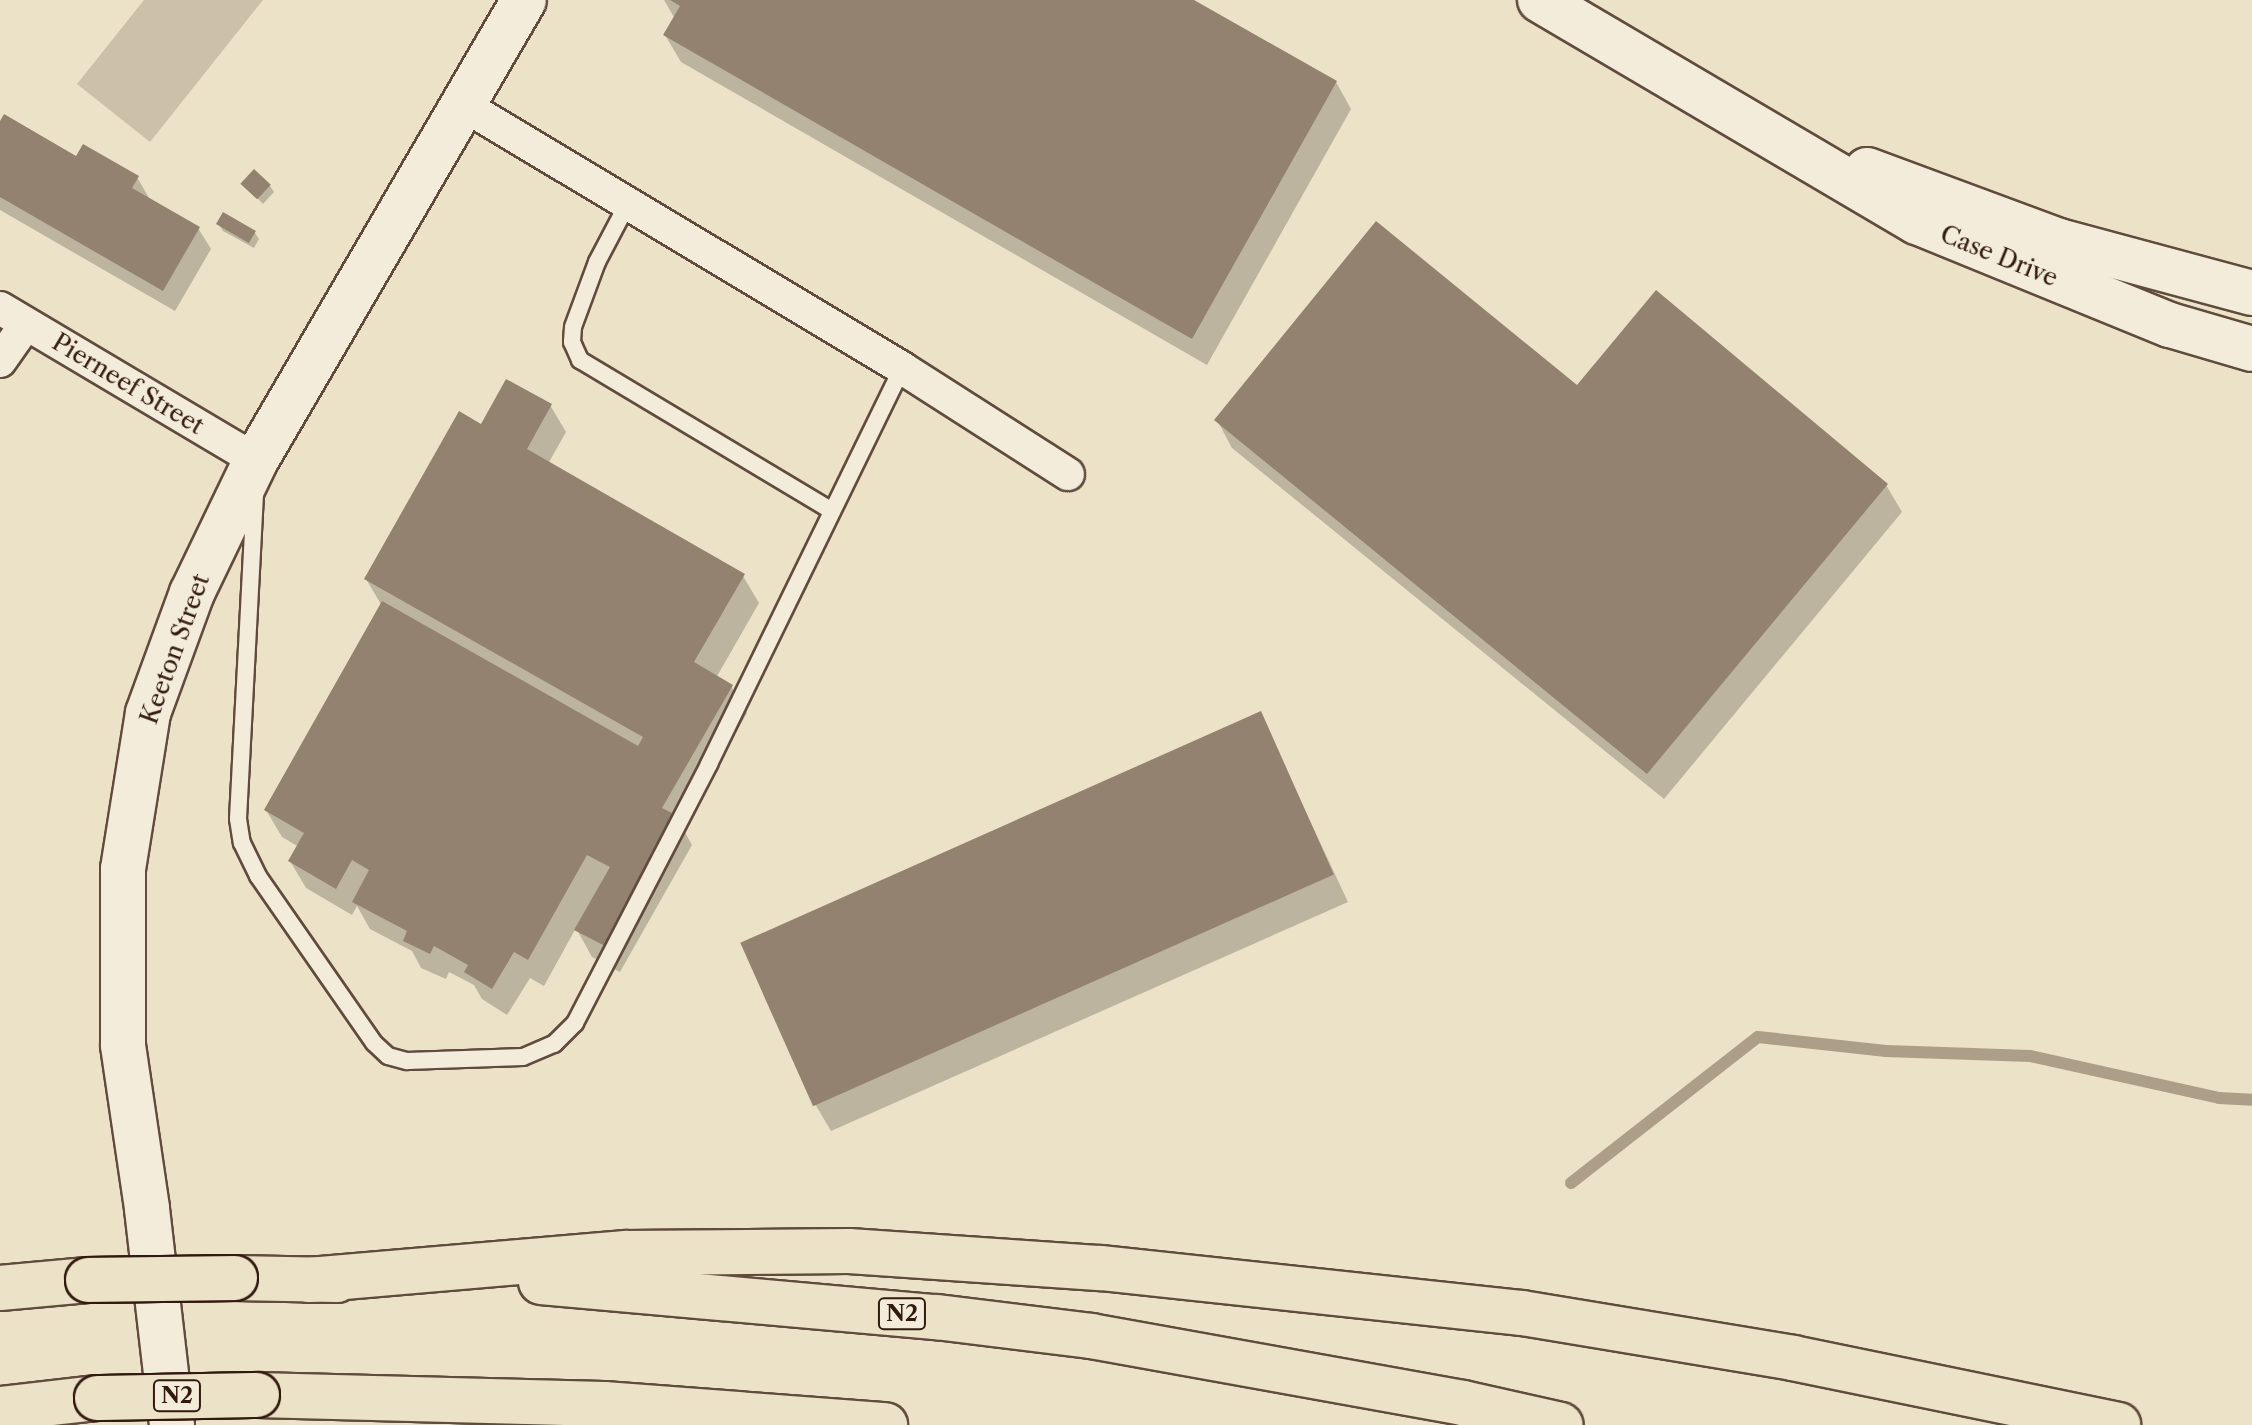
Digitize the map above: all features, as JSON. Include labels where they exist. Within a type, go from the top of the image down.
[{"type":"highway","points":[[309,1280],[626,1253],[849,1251],[1101,1268],[1522,1313],[1793,1358],[2118,1425]]},
{"type":"highway","name":"N2","points":[[0,1288],[88,1280],[235,1278],[560,1282],[937,1317],[1091,1336],[1463,1403],[1561,1425]]},
{"type":"highway","name":"N2","points":[[0,1409],[97,1398],[257,1395],[604,1404],[885,1425]]},
{"type":"street","name":"Keeton Street","points":[[172,1425],[147,1208],[123,1045],[123,869],[148,713],[192,593],[256,460],[524,0]]},
{"type":"street","name":"Case Drive","points":[[1540,0],[1759,132],[1917,222],[2170,325],[2252,349]]},
{"type":"street","points":[[465,106],[902,368],[1068,474]]},
{"type":"street","name":"Case Drive","points":[[1759,132],[2059,241],[2252,293]]},
{"type":"street","points":[[0,361],[13,316]]},
{"type":"street","name":"Pierneef Street","points":[[13,316],[256,460]]},
{"type":"lane","points":[[628,203],[597,262],[573,327],[572,342],[580,360],[831,510]]},
{"type":"lane","points":[[256,460],[238,819],[242,843],[258,876],[374,1043],[388,1056],[407,1061],[523,1057],[554,1044],[575,1023],[709,764],[902,368]]},
{"type":"shaded area","points":[[144,0],[263,0],[150,142],[77,84]]},
{"type":"building","points":[[670,0],[1194,0],[1337,81],[1192,339],[663,35],[680,6]]},
{"type":"building","points":[[4,114],[76,156],[83,144],[139,176],[132,188],[200,227],[163,291],[0,197],[0,121]]},
{"type":"building","points":[[254,169],[271,185],[257,199],[240,184]]},
{"type":"building","points":[[223,212],[256,231],[249,243],[216,224]]},
{"type":"building","points":[[1376,221],[1577,385],[1656,290],[1888,484],[1647,774],[1214,420]]},
{"type":"building","points":[[506,379],[552,404],[527,449],[745,574],[694,662],[733,685],[662,808],[678,816],[605,946],[574,930],[610,867],[587,855],[528,960],[514,952],[492,989],[464,972],[468,965],[434,946],[430,954],[403,941],[407,931],[352,902],[369,870],[352,860],[336,889],[288,861],[304,833],[264,810],[382,601],[638,746],[643,737],[364,579],[459,411],[481,424]]},
{"type":"building","points":[[1261,711],[1334,875],[813,1106],[740,943]]},
{"type":"waterway","points":[[1571,1183],[1758,1037],[1886,1051],[2030,1056],[2219,1098],[2252,1100]]}]
